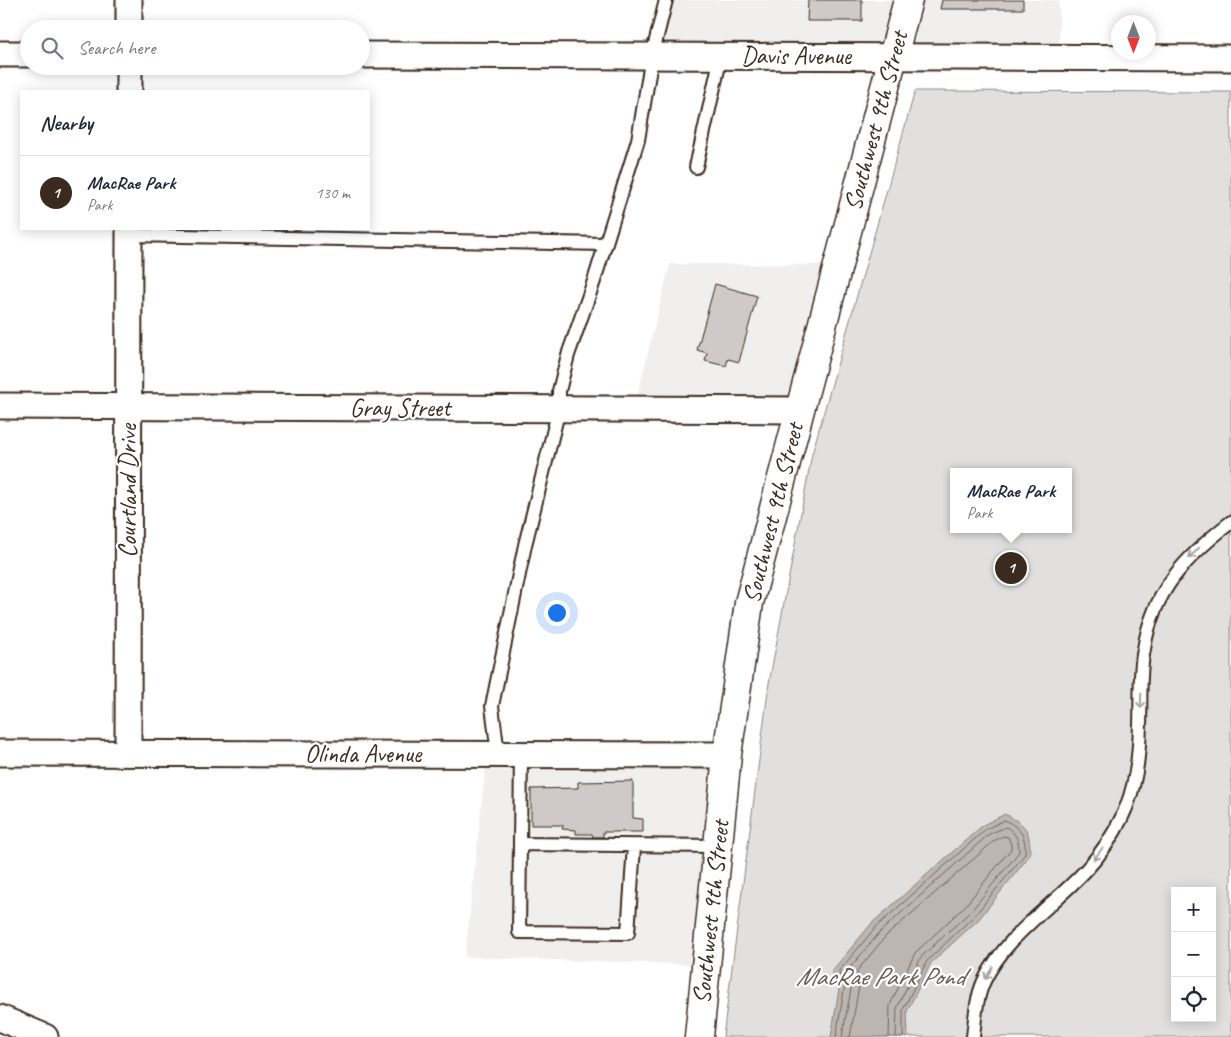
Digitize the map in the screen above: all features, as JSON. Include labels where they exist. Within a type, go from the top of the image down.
[{"type":"main road","name":"Southwest 9th Street","points":[[699,1037],[727,755],[749,603],[908,0]]},
{"type":"street","points":[[129,0],[129,20]]},
{"type":"street","points":[[0,54],[20,54]]},
{"type":"street","name":"Davis Avenue","points":[[370,55],[1231,58]]},
{"type":"street","points":[[128,75],[128,90]]},
{"type":"street","name":"Courtland Drive","points":[[128,232],[128,753]]},
{"type":"street","name":"Gray Street","points":[[0,406],[799,410]]},
{"type":"street","name":"Olinda Avenue","points":[[0,753],[727,755]]},
{"type":"street","points":[[0,1018],[45,1037]]},
{"type":"lane","points":[[634,846],[628,934],[519,932],[520,844],[509,754],[492,706],[525,545],[559,409],[560,391],[568,355],[606,244],[638,140],[652,56],[666,0]]},
{"type":"lane","points":[[696,167],[721,56]]},
{"type":"lane","points":[[128,232],[606,244]]},
{"type":"lane","points":[[973,1037],[977,1004],[983,983],[996,960],[1026,926],[1086,870],[1111,836],[1122,816],[1134,785],[1139,754],[1143,651],[1148,627],[1158,602],[1177,570],[1202,544],[1231,522]]},
{"type":"lane","points":[[520,844],[718,846]]},
{"type":"shaded area","points":[[663,0],[1059,0],[1059,57],[648,60]]},
{"type":"shaded area","points":[[915,91],[1231,92],[1231,1037],[723,1037],[769,683],[812,454]]},
{"type":"shaded area","points":[[670,264],[837,265],[799,410],[634,409]]},
{"type":"shaded area","points":[[487,754],[727,755],[706,965],[465,957]]},
{"type":"water","name":"MacRae Park Pond","points":[[1005,814],[1023,825],[1026,829],[1030,855],[979,919],[931,963],[907,1011],[908,1037],[831,1037],[840,983],[831,972],[872,923],[983,825]]},
{"type":"building","points":[[808,0],[862,0],[862,21],[807,21]]},
{"type":"building","points":[[942,0],[1023,0],[1023,9],[940,9]]},
{"type":"building","points":[[715,284],[757,296],[739,362],[728,359],[726,366],[705,361],[707,353],[697,350]]},
{"type":"building","points":[[633,781],[633,818],[643,819],[643,832],[603,832],[603,837],[593,837],[592,834],[576,834],[576,830],[562,829],[563,825],[531,825],[531,789],[578,788],[578,782]]},
{"type":"place","name":"MacRae Park","points":[[1011,568]]}]
